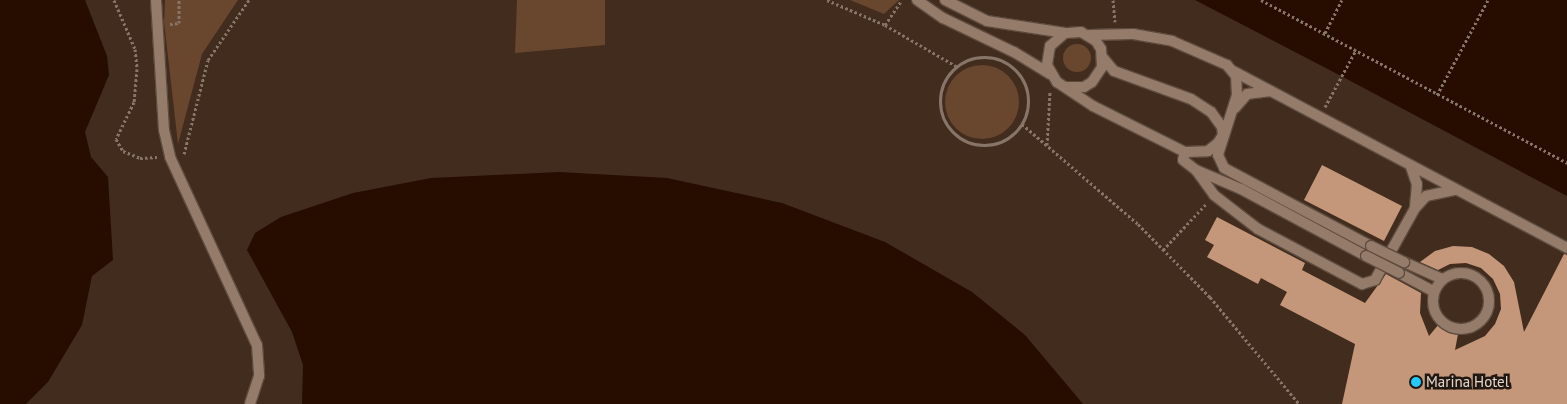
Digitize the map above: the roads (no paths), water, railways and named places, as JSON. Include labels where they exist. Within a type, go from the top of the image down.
[{"type":"lane","points":[[156,0],[164,130],[170,156],[257,345],[260,376],[250,404]]},
{"type":"lane","points":[[917,0],[943,18],[1006,47],[1050,74],[1093,106],[1185,152],[1208,150],[1223,135]]},
{"type":"lane","points":[[945,0],[987,21],[1065,33],[1088,35],[1116,33],[1172,40],[1217,59],[1232,70],[1411,167],[1567,248]]},
{"type":"lane","points":[[1050,74],[1047,55],[1050,46],[1065,33]]},
{"type":"lane","points":[[1088,35],[1096,41],[1103,58],[1114,71],[1198,103],[1216,118],[1223,135]]},
{"type":"lane","points":[[1066,87],[1084,86],[1092,82],[1102,67],[1103,58]]},
{"type":"lane","points":[[1232,70],[1237,96],[1235,108],[1223,135],[1218,155],[1224,168],[1371,246],[1442,279]]},
{"type":"lane","points":[[1235,108],[1247,94],[1272,91]]},
{"type":"lane","points":[[1185,152],[1183,160],[1196,170],[1241,189],[1434,292]]},
{"type":"lane","points":[[1411,167],[1417,189],[1415,208]]},
{"type":"lane","points":[[1196,170],[1214,195],[1258,229],[1362,284],[1375,280],[1415,208],[1426,196],[1438,191],[1457,190]]},
{"type":"lane","points":[[1455,272],[1470,273],[1483,282],[1490,295],[1489,310],[1474,326],[1452,328],[1440,320],[1433,306],[1434,292],[1442,279],[1455,272]]},
{"type":"place","name":"Marina Hotel","points":[[1416,382]]}]
